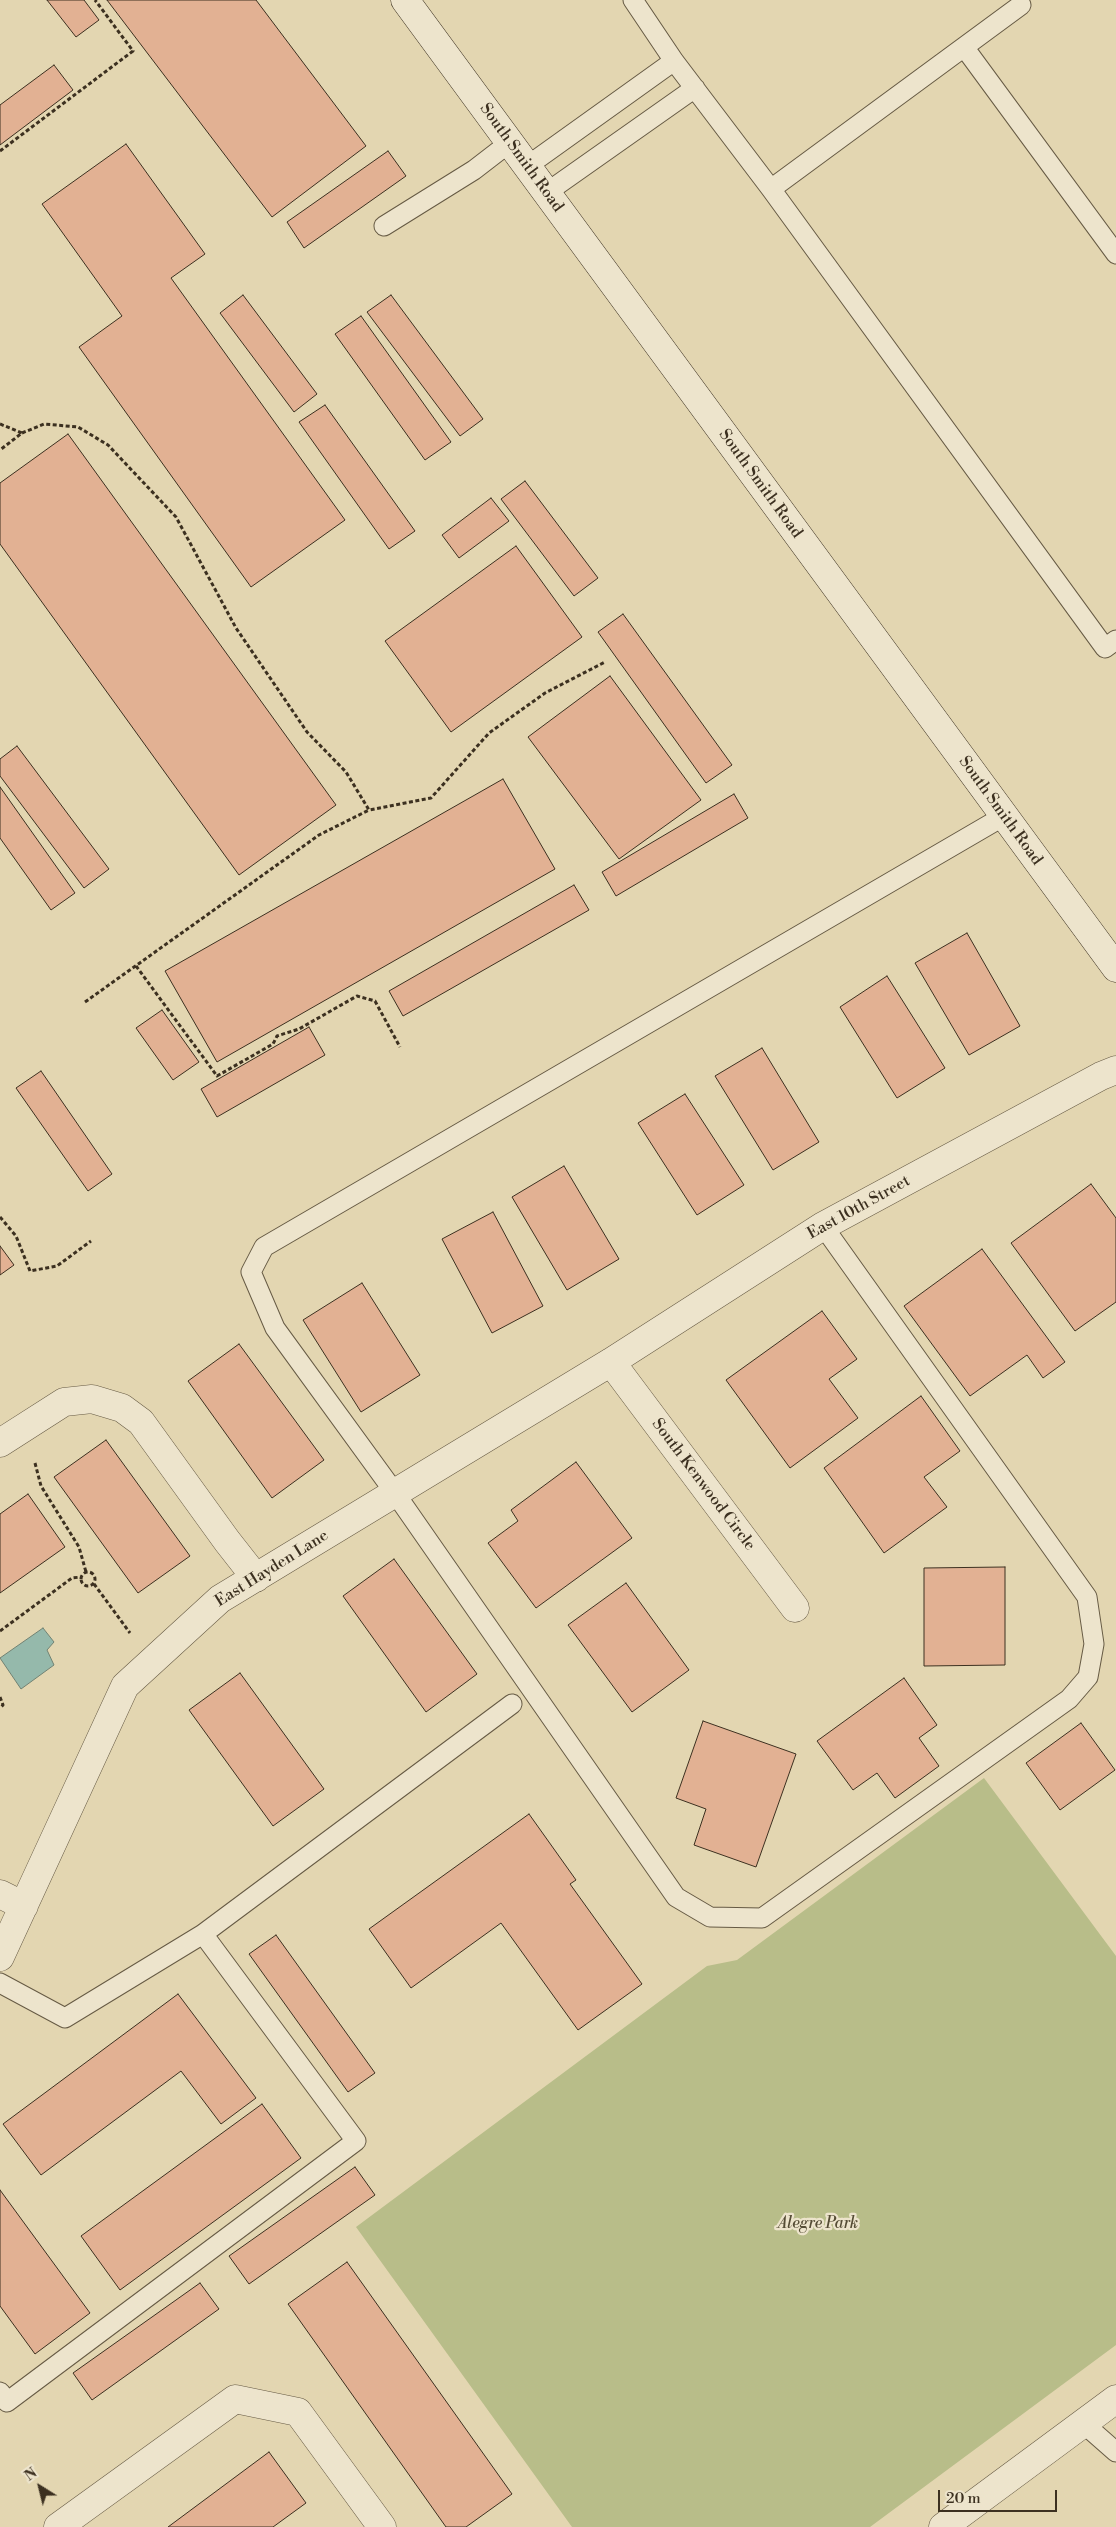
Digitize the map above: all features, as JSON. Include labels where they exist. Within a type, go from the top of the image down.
[{"type":"street","name":"South Smith Road","points":[[405,0],[1116,968]]},
{"type":"street","name":"East 10th Street","points":[[611,1362],[823,1226],[1116,1070]]},
{"type":"street","name":"East Hayden Lane","points":[[0,1957],[12,1900],[125,1686],[220,1599],[611,1362]]},
{"type":"street","name":"South Kenwood Circle","points":[[611,1362],[795,1608]]},
{"type":"street","points":[[0,1443],[64,1402],[92,1399],[122,1408],[141,1422],[226,1541],[256,1578]]},
{"type":"street","points":[[58,2527],[235,2399],[298,2412],[382,2527]]},
{"type":"street","points":[[943,2527],[1116,2399]]},
{"type":"lane","points":[[633,0],[674,60],[771,189],[1105,648],[1116,640]]},
{"type":"lane","points":[[771,189],[1020,5]]},
{"type":"lane","points":[[964,47],[1116,254]]},
{"type":"lane","points":[[526,167],[674,60]]},
{"type":"lane","points":[[546,193],[695,88]]},
{"type":"lane","points":[[384,226],[429,200],[510,143]]},
{"type":"lane","points":[[823,1226],[1087,1596],[1094,1644],[1088,1677],[1069,1698],[762,1918],[710,1917],[676,1896],[395,1493],[274,1328],[251,1272],[264,1247],[1004,816]]},
{"type":"lane","points":[[0,1983],[65,2018],[204,1934],[512,1704]]},
{"type":"lane","points":[[0,2392],[7,2402],[356,2141],[204,1934]]},
{"type":"lane","points":[[1083,2423],[1116,2452]]},
{"type":"path","points":[[0,151],[133,51],[95,0]]},
{"type":"path","points":[[0,424],[22,433]]},
{"type":"path","points":[[0,450],[22,433],[44,424],[78,427],[108,445],[176,517],[236,628],[307,732],[346,772],[369,810]]},
{"type":"path","points":[[85,1002],[319,834],[369,810],[431,798],[489,733],[546,693],[604,662]]},
{"type":"path","points":[[136,966],[217,1076],[274,1044],[278,1036],[299,1029],[357,996],[375,1001],[400,1047]]},
{"type":"path","points":[[0,1217],[16,1236],[30,1271],[57,1266],[91,1241]]},
{"type":"path","points":[[25,1427],[41,1486],[79,1547],[86,1572]]},
{"type":"path","points":[[0,1631],[72,1578],[81,1577],[86,1572]]},
{"type":"path","points":[[86,1572],[95,1576],[94,1584],[130,1633]]},
{"type":"path","points":[[81,1577],[82,1584],[86,1587],[94,1584]]},
{"type":"path","points":[[0,1697],[3,1705],[0,1708]]},
{"type":"green space","name":"Alegre Park","points":[[984,1778],[1116,1956],[1116,2345],[870,2527],[572,2527],[356,2227],[707,1966],[737,1960]]},
{"type":"shaded area","points":[[43,1628],[54,1642],[47,1650],[54,1665],[21,1689],[0,1658]]},
{"type":"building","points":[[47,0],[84,0],[99,20],[76,37]]},
{"type":"building","points":[[107,0],[256,0],[366,146],[272,217]]},
{"type":"building","points":[[54,65],[73,90],[0,145],[0,105]]},
{"type":"building","points":[[126,144],[205,254],[171,278],[345,520],[251,587],[79,347],[122,316],[42,204]]},
{"type":"building","points":[[388,151],[406,176],[304,248],[287,222]]},
{"type":"building","points":[[243,295],[317,394],[294,412],[220,313]]},
{"type":"building","points":[[391,295],[483,419],[460,436],[367,312]]},
{"type":"building","points":[[361,316],[451,442],[425,460],[335,334]]},
{"type":"building","points":[[325,405],[415,531],[389,549],[299,422]]},
{"type":"building","points":[[68,434],[336,805],[239,875],[0,544],[0,483]]},
{"type":"building","points":[[525,481],[598,578],[574,596],[501,499]]},
{"type":"building","points":[[491,498],[509,521],[459,558],[442,535]]},
{"type":"building","points":[[516,546],[582,637],[451,732],[385,641]]},
{"type":"building","points":[[623,614],[732,765],[706,783],[598,632]]},
{"type":"building","points":[[610,676],[701,800],[619,859],[528,737]]},
{"type":"building","points":[[17,746],[109,869],[84,888],[0,776],[0,759]]},
{"type":"building","points":[[503,779],[555,869],[217,1062],[165,971]]},
{"type":"building","points":[[0,787],[75,893],[51,910],[0,838]]},
{"type":"building","points":[[734,794],[748,818],[616,896],[602,872]]},
{"type":"building","points":[[574,885],[589,910],[403,1016],[389,991]]},
{"type":"building","points":[[967,933],[1020,1026],[969,1055],[915,963]]},
{"type":"building","points":[[887,976],[945,1068],[897,1098],[840,1007]]},
{"type":"building","points":[[162,1010],[199,1062],[173,1080],[136,1028]]},
{"type":"building","points":[[309,1027],[325,1055],[217,1117],[201,1089]]},
{"type":"building","points":[[762,1048],[819,1142],[773,1170],[715,1076]]},
{"type":"building","points":[[41,1071],[112,1174],[88,1191],[16,1088]]},
{"type":"building","points":[[685,1094],[744,1185],[697,1215],[638,1123]]},
{"type":"building","points":[[564,1166],[619,1259],[567,1290],[512,1197]]},
{"type":"building","points":[[1091,1184],[1116,1218],[1116,1302],[1075,1331],[1011,1243]]},
{"type":"building","points":[[493,1212],[543,1306],[492,1333],[442,1239]]},
{"type":"building","points":[[0,1246],[14,1265],[0,1275]]},
{"type":"building","points":[[982,1249],[1065,1362],[1043,1378],[1027,1355],[970,1396],[904,1306]]},
{"type":"building","points":[[362,1283],[420,1375],[361,1412],[303,1320]]},
{"type":"building","points":[[822,1311],[857,1359],[829,1379],[858,1418],[790,1468],[726,1380]]},
{"type":"building","points":[[239,1344],[324,1460],[272,1498],[188,1381]]},
{"type":"building","points":[[921,1396],[960,1451],[924,1477],[947,1507],[884,1553],[824,1468]]},
{"type":"building","points":[[106,1440],[190,1556],[138,1593],[54,1477]]},
{"type":"building","points":[[576,1462],[632,1538],[536,1608],[488,1543],[518,1521],[511,1510]]},
{"type":"building","points":[[28,1494],[65,1547],[0,1593],[0,1514]]},
{"type":"building","points":[[394,1559],[477,1674],[426,1712],[343,1596]]},
{"type":"building","points":[[1005,1567],[1005,1665],[924,1666],[924,1568]]},
{"type":"building","points":[[626,1583],[689,1670],[632,1712],[568,1625]]},
{"type":"building","points":[[240,1673],[324,1789],[273,1826],[189,1710]]},
{"type":"building","points":[[904,1678],[937,1725],[919,1738],[939,1766],[895,1798],[877,1773],[853,1790],[817,1741]]},
{"type":"building","points":[[703,1721],[796,1754],[756,1867],[694,1845],[706,1809],[676,1798]]},
{"type":"building","points":[[1081,1723],[1115,1770],[1060,1810],[1026,1763]]},
{"type":"building","points":[[529,1814],[576,1880],[570,1884],[642,1984],[578,2030],[501,1923],[411,1988],[369,1929]]},
{"type":"building","points":[[276,1935],[375,2073],[348,2092],[249,1954]]},
{"type":"building","points":[[178,1994],[256,2098],[221,2124],[181,2071],[41,2175],[3,2124]]},
{"type":"building","points":[[262,2104],[301,2158],[120,2290],[81,2236]]},
{"type":"building","points":[[355,2167],[375,2195],[249,2284],[229,2256]]},
{"type":"building","points":[[0,2190],[90,2313],[35,2354],[0,2306]]},
{"type":"building","points":[[347,2262],[512,2494],[466,2527],[446,2527],[288,2304]]},
{"type":"building","points":[[200,2283],[219,2309],[92,2400],[73,2373]]},
{"type":"building","points":[[269,2452],[306,2503],[273,2527],[168,2527]]}]
